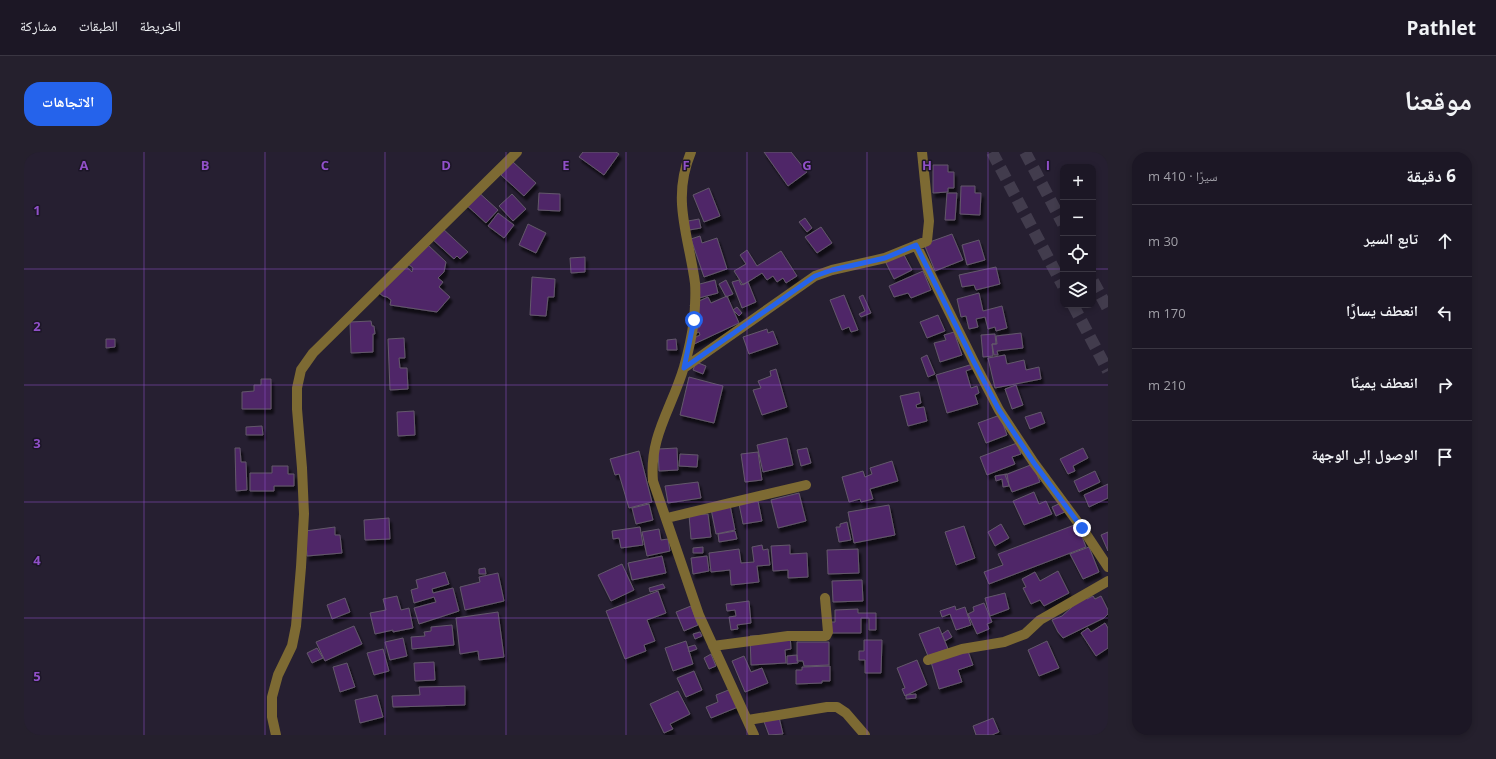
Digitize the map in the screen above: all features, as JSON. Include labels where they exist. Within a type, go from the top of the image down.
[{"type":"street","points":[[276,735],[272,716],[272,697],[278,675],[292,646],[296,626],[300,574],[304,514],[297,388],[301,370],[313,353],[517,152]]},
{"type":"street","points":[[691,152],[682,183],[682,212],[695,284],[694,320],[684,368],[656,439],[652,467],[653,480],[699,616],[754,735]]},
{"type":"street","points":[[684,368],[815,276],[832,270],[885,258],[927,241],[929,221],[922,152]]},
{"type":"street","points":[[916,245],[999,410],[1034,463],[1082,528],[1108,567]]},
{"type":"street","points":[[666,518],[806,485]]},
{"type":"street","points":[[928,660],[962,649],[1004,642],[1025,634],[1040,620],[1108,581]]},
{"type":"street","points":[[713,646],[788,636],[826,636],[828,632],[825,598]]},
{"type":"street","points":[[748,720],[827,707],[837,707],[846,713],[864,735]]},
{"type":"building","points":[[583,152],[616,152],[619,154],[604,175],[579,157]]},
{"type":"building","points":[[764,152],[791,152],[807,172],[788,186]]},
{"type":"building","points":[[513,162],[536,183],[524,196],[501,175]]},
{"type":"building","points":[[933,165],[948,165],[948,172],[954,172],[954,188],[948,188],[948,192],[933,193]]},
{"type":"building","points":[[961,186],[975,186],[975,193],[981,193],[980,215],[960,214]]},
{"type":"building","points":[[709,188],[720,216],[704,222],[693,195]]},
{"type":"building","points":[[475,189],[498,210],[486,223],[463,202]]},
{"type":"building","points":[[539,193],[560,194],[560,211],[538,210]]},
{"type":"building","points":[[947,193],[957,193],[955,220],[945,220]]},
{"type":"building","points":[[512,194],[526,209],[513,221],[499,206]]},
{"type":"building","points":[[498,213],[514,225],[504,238],[488,226]]},
{"type":"building","points":[[805,218],[812,228],[807,232],[799,222]]},
{"type":"building","points":[[699,219],[701,228],[689,230],[688,221]]},
{"type":"building","points":[[528,224],[546,233],[536,253],[519,245]]},
{"type":"building","points":[[441,227],[468,252],[460,259],[457,256],[454,259],[431,238]]},
{"type":"building","points":[[821,227],[832,243],[817,253],[805,237]]},
{"type":"building","points":[[952,234],[963,260],[935,271],[924,244]]},
{"type":"building","points":[[700,236],[702,243],[717,238],[727,269],[704,277],[691,239]]},
{"type":"building","points":[[979,240],[985,260],[967,265],[962,245]]},
{"type":"building","points":[[427,244],[446,262],[444,272],[438,278],[443,282],[439,287],[450,297],[437,312],[390,305],[391,300],[375,290],[401,262],[412,272],[413,268],[408,264]]},
{"type":"building","points":[[747,250],[757,266],[781,251],[797,276],[786,283],[783,278],[777,282],[773,276],[767,280],[762,273],[743,285],[734,271],[746,264],[740,255]]},
{"type":"building","points":[[903,253],[912,270],[894,279],[885,261]]},
{"type":"building","points":[[585,257],[585,272],[571,273],[570,258]]},
{"type":"building","points":[[996,267],[1000,284],[976,290],[974,285],[962,287],[959,275]]},
{"type":"building","points":[[923,271],[931,290],[911,298],[908,293],[894,297],[889,286]]},
{"type":"building","points":[[532,277],[555,279],[554,297],[548,297],[546,316],[530,315]]},
{"type":"building","points":[[715,280],[718,293],[699,298],[696,285]]},
{"type":"building","points":[[726,280],[733,294],[726,297],[719,284]]},
{"type":"building","points":[[739,280],[741,285],[748,282],[756,302],[742,308],[732,282]]},
{"type":"building","points":[[979,293],[983,311],[1002,306],[1007,328],[996,331],[995,327],[988,329],[985,317],[976,319],[978,327],[969,329],[966,316],[961,317],[957,299]]},
{"type":"building","points":[[844,295],[858,330],[851,332],[849,327],[842,330],[830,300]]},
{"type":"building","points":[[863,295],[871,313],[861,317],[859,314],[865,311],[859,297]]},
{"type":"building","points":[[727,296],[739,323],[692,345],[690,340],[700,335],[699,332],[694,334],[692,331],[700,327],[690,305],[708,297],[711,303]]},
{"type":"building","points":[[737,307],[742,313],[739,316],[733,310]]},
{"type":"building","points":[[938,315],[945,331],[927,338],[920,322]]},
{"type":"building","points":[[371,321],[372,326],[374,326],[375,334],[373,334],[373,352],[351,353],[350,322]]},
{"type":"building","points":[[767,329],[768,333],[773,331],[778,344],[749,354],[743,337]]},
{"type":"building","points":[[954,332],[962,355],[940,362],[934,343],[946,340],[944,335]]},
{"type":"building","points":[[1021,333],[1023,348],[997,351],[998,355],[994,355],[992,344],[997,344],[996,336]]},
{"type":"building","points":[[995,334],[996,344],[992,344],[993,356],[983,357],[981,335]]},
{"type":"building","points":[[404,338],[405,358],[399,358],[400,368],[407,368],[408,389],[390,390],[388,339]]},
{"type":"building","points":[[106,339],[115,339],[115,347],[106,348]]},
{"type":"building","points":[[676,339],[677,350],[667,350],[667,340]]},
{"type":"building","points":[[927,355],[935,374],[928,377],[921,358]]},
{"type":"building","points":[[1005,355],[1007,364],[1024,360],[1026,370],[1039,367],[1041,379],[995,388],[988,358]]},
{"type":"building","points":[[696,362],[706,366],[703,374],[693,370]]},
{"type":"building","points":[[973,364],[974,368],[966,371],[971,388],[977,386],[979,393],[975,395],[978,404],[947,413],[936,375]]},
{"type":"building","points":[[776,369],[787,407],[762,415],[753,390],[761,388],[758,381],[771,376],[770,371]]},
{"type":"building","points":[[689,377],[723,386],[714,423],[680,415]]},
{"type":"building","points":[[261,379],[271,379],[271,409],[242,409],[242,392],[254,391],[254,385],[261,385]]},
{"type":"building","points":[[1016,385],[1023,405],[1012,409],[1005,389]]},
{"type":"building","points":[[919,392],[921,403],[916,405],[917,408],[924,407],[927,421],[908,426],[900,396]]},
{"type":"building","points":[[414,411],[415,435],[398,436],[397,412]]},
{"type":"building","points":[[1041,412],[1045,423],[1030,429],[1025,417]]},
{"type":"building","points":[[1000,415],[1007,435],[986,443],[978,423]]},
{"type":"building","points":[[262,426],[263,435],[246,435],[246,427]]},
{"type":"building","points":[[787,438],[793,465],[763,472],[757,445]]},
{"type":"building","points":[[1017,443],[1021,454],[1012,457],[1015,464],[987,475],[980,457]]},
{"type":"building","points":[[235,448],[240,448],[241,462],[246,462],[247,490],[236,491]]},
{"type":"building","points":[[677,448],[678,470],[659,471],[658,449]]},
{"type":"building","points":[[807,448],[811,463],[801,466],[797,450]]},
{"type":"building","points":[[1083,448],[1088,458],[1073,466],[1075,471],[1068,474],[1060,459]]},
{"type":"building","points":[[639,451],[652,502],[629,508],[619,474],[615,475],[610,459]]},
{"type":"building","points":[[758,452],[762,480],[745,482],[741,454]]},
{"type":"building","points":[[680,454],[698,455],[697,467],[679,466]]},
{"type":"building","points":[[892,461],[898,481],[870,489],[873,499],[861,502],[860,499],[849,502],[842,477],[863,471],[865,477],[872,474],[870,468]]},
{"type":"building","points":[[1033,464],[1040,482],[1012,492],[1005,475]]},
{"type":"building","points":[[272,466],[288,466],[288,474],[294,474],[294,486],[274,486],[274,491],[250,491],[250,473],[272,473]]},
{"type":"building","points":[[1095,471],[1100,482],[1079,492],[1074,481]]},
{"type":"building","points":[[1007,474],[1009,486],[1003,487],[1002,479],[996,481],[995,476]]},
{"type":"building","points":[[698,482],[701,498],[668,503],[665,486]]},
{"type":"building","points":[[1108,484],[1108,498],[1089,507],[1084,495]]},
{"type":"building","points":[[1034,492],[1039,504],[1046,501],[1052,514],[1024,525],[1013,501]]},
{"type":"building","points":[[799,493],[806,521],[778,528],[771,500]]},
{"type":"building","points":[[729,500],[735,530],[716,534],[710,504]]},
{"type":"building","points":[[758,501],[762,521],[743,524],[739,504]]},
{"type":"building","points":[[1065,501],[1069,510],[1056,516],[1052,507]]},
{"type":"building","points":[[649,504],[653,520],[636,524],[632,508]]},
{"type":"building","points":[[889,505],[895,535],[854,543],[848,512]]},
{"type":"building","points":[[708,514],[711,537],[691,539],[689,515]]},
{"type":"building","points":[[389,518],[390,539],[365,540],[364,520]]},
{"type":"building","points":[[847,522],[851,540],[839,542],[836,527],[840,527],[840,524]]},
{"type":"building","points":[[1001,524],[1009,538],[995,546],[988,532]]},
{"type":"building","points":[[1077,524],[1086,547],[989,584],[984,572],[1003,565],[998,554]]},
{"type":"building","points":[[964,526],[975,558],[956,565],[945,532]]},
{"type":"building","points":[[335,527],[335,535],[340,535],[342,553],[307,556],[305,531]]},
{"type":"building","points":[[640,527],[643,545],[621,548],[619,538],[613,539],[612,531]]},
{"type":"building","points":[[659,529],[661,540],[668,539],[670,551],[647,556],[642,532]]},
{"type":"building","points":[[735,531],[737,539],[719,542],[718,534]]},
{"type":"building","points":[[1108,532],[1108,551],[1101,535]]},
{"type":"building","points":[[762,545],[763,550],[768,549],[770,565],[757,566],[759,582],[731,585],[730,570],[711,572],[709,553],[739,549],[741,563],[754,562],[752,547]]},
{"type":"building","points":[[790,545],[790,554],[807,553],[808,577],[788,578],[788,570],[773,571],[771,546]]},
{"type":"building","points":[[703,547],[703,553],[693,553],[693,548]]},
{"type":"building","points":[[1089,547],[1099,572],[1083,579],[1070,554]]},
{"type":"building","points":[[858,549],[859,573],[828,574],[827,550]]},
{"type":"building","points":[[662,556],[666,573],[632,580],[628,563]]},
{"type":"building","points":[[707,556],[709,571],[693,574],[691,558]]},
{"type":"building","points":[[622,564],[634,590],[611,601],[598,575]]},
{"type":"building","points":[[485,568],[486,574],[479,574],[479,569]]},
{"type":"building","points":[[1058,571],[1069,593],[1044,606],[1040,600],[1031,604],[1023,588],[1026,587],[1022,579],[1035,572],[1040,581]]},
{"type":"building","points":[[445,572],[449,584],[432,589],[433,593],[453,588],[459,611],[419,624],[414,608],[436,602],[434,597],[414,603],[411,590],[418,588],[416,580]]},
{"type":"building","points":[[498,573],[504,601],[465,610],[460,587],[480,582],[479,577]]},
{"type":"building","points":[[862,580],[863,601],[833,602],[832,581]]},
{"type":"building","points":[[663,584],[665,588],[650,592],[649,588]]},
{"type":"building","points":[[658,591],[666,613],[647,620],[655,641],[644,645],[646,651],[625,659],[606,611]]},
{"type":"building","points":[[1005,593],[1009,609],[990,616],[985,598]]},
{"type":"building","points":[[397,596],[401,610],[409,608],[413,628],[375,634],[370,613],[386,610],[383,599]]},
{"type":"building","points":[[1093,596],[1095,599],[1101,596],[1108,610],[1108,614],[1104,618],[1063,638],[1052,620],[1062,616],[1082,598],[1085,597],[1087,599]]},
{"type":"building","points":[[345,598],[350,612],[332,619],[327,605]]},
{"type":"building","points":[[749,601],[751,623],[737,625],[738,629],[731,630],[729,617],[736,616],[735,610],[727,611],[726,604]]},
{"type":"building","points":[[984,603],[992,622],[987,624],[989,629],[977,634],[968,614],[974,611],[973,607]]},
{"type":"building","points":[[691,606],[698,625],[684,631],[676,612]]},
{"type":"building","points":[[955,606],[956,610],[965,607],[971,625],[956,630],[950,614],[942,617],[940,611]]},
{"type":"building","points":[[858,609],[858,613],[876,613],[876,630],[869,630],[869,618],[861,618],[861,633],[830,633],[830,622],[835,622],[835,610]]},
{"type":"building","points":[[498,612],[504,657],[479,660],[478,651],[460,654],[456,618]]},
{"type":"building","points":[[1105,623],[1108,628],[1108,648],[1096,656],[1081,633],[1088,628],[1091,632]]},
{"type":"building","points":[[452,625],[454,645],[412,649],[411,637],[425,636],[424,632],[431,631],[431,627]]},
{"type":"building","points":[[354,626],[362,644],[325,661],[316,642]]},
{"type":"building","points":[[939,627],[948,649],[928,656],[919,634]]},
{"type":"building","points":[[948,630],[952,637],[945,641],[942,634]]},
{"type":"building","points":[[700,632],[702,636],[695,639],[693,634]]},
{"type":"building","points":[[790,634],[791,649],[785,650],[786,663],[751,665],[750,636]]},
{"type":"building","points":[[403,638],[407,656],[390,660],[385,642]]},
{"type":"building","points":[[864,640],[882,640],[881,673],[865,673],[865,660],[859,660],[859,651],[864,651]]},
{"type":"building","points":[[686,641],[693,664],[673,671],[665,648]]},
{"type":"building","points":[[1047,641],[1059,668],[1039,676],[1028,650]]},
{"type":"building","points":[[797,642],[829,642],[829,665],[804,666],[803,661],[797,661]]},
{"type":"building","points":[[695,645],[697,649],[689,652],[688,647]]},
{"type":"building","points":[[317,648],[323,658],[312,663],[307,653]]},
{"type":"building","points":[[383,649],[389,671],[374,675],[367,653]]},
{"type":"building","points":[[968,651],[973,665],[958,670],[962,682],[939,689],[931,662]]},
{"type":"building","points":[[711,654],[716,666],[709,669],[704,658]]},
{"type":"building","points":[[797,655],[798,663],[787,664],[787,656]]},
{"type":"building","points":[[744,656],[751,672],[762,668],[768,683],[745,692],[732,661]]},
{"type":"building","points":[[917,660],[927,685],[905,696],[902,689],[905,688],[897,668]]},
{"type":"building","points":[[434,662],[435,680],[415,681],[414,663]]},
{"type":"building","points":[[347,663],[355,687],[340,692],[333,667]]},
{"type":"building","points":[[830,666],[830,681],[822,681],[822,683],[796,684],[796,670],[802,670],[802,667]]},
{"type":"building","points":[[694,671],[702,690],[686,697],[677,678]]},
{"type":"building","points":[[465,686],[465,705],[393,707],[392,696],[420,695],[419,687]]},
{"type":"building","points":[[731,689],[738,707],[711,718],[706,707],[718,702],[716,695]]},
{"type":"building","points":[[678,691],[690,714],[670,724],[673,729],[664,733],[650,704]]},
{"type":"building","points":[[916,694],[916,698],[906,699],[906,695]]},
{"type":"building","points":[[377,695],[383,717],[360,723],[355,700]]},
{"type":"building","points":[[779,717],[783,734],[769,735],[763,719]]},
{"type":"building","points":[[993,718],[999,732],[992,735],[976,735],[973,726]]},
{"type":"tunnel","points":[[992,152],[1060,280]]},
{"type":"tunnel","points":[[1025,152],[1060,218]]},
{"type":"tunnel","points":[[1096,287],[1108,309]]},
{"type":"tunnel","points":[[1075,308],[1108,371]]},
{"type":"route","points":[[694,320],[684,368],[815,276],[832,270],[885,258],[916,245],[999,410],[1034,463],[1082,528]]}]
